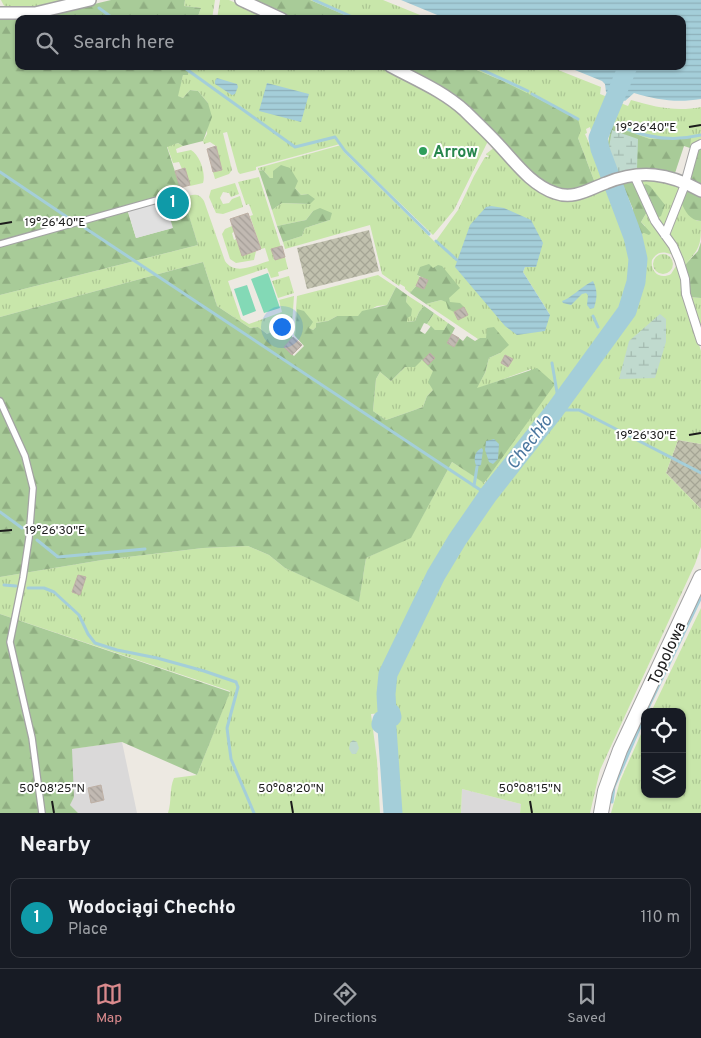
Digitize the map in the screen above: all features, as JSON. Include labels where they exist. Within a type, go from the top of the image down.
[{"type":"street","points":[[0,13],[35,13],[90,0]]},
{"type":"street","points":[[241,0],[273,15]]},
{"type":"street","points":[[397,70],[449,98],[491,136],[525,173],[540,186],[550,191],[571,195],[584,193],[605,183],[634,176],[668,176],[685,182],[701,191]]},
{"type":"street","points":[[665,235],[685,182],[695,147],[701,144]]},
{"type":"street","points":[[634,176],[655,221],[673,246],[682,266],[686,294],[701,341]]},
{"type":"street","name":"Topolowa","points":[[601,813],[605,791],[620,750],[701,577]]},
{"type":"lane","points":[[0,244],[182,193]]},
{"type":"lane","points":[[0,401],[25,456],[33,488],[24,578],[10,642],[32,738],[42,813]]},
{"type":"shaded area","points":[[157,202],[159,207],[166,205],[173,228],[136,238],[128,211]]},
{"type":"shaded area","points":[[369,230],[379,271],[307,289],[297,248]]},
{"type":"shaded area","points":[[678,440],[701,444],[701,509],[666,473]]},
{"type":"shaded area","points":[[122,742],[137,813],[78,813],[70,805],[74,797],[71,749]]},
{"type":"shaded area","points":[[462,789],[521,804],[520,813],[461,813]]},
{"type":"green space","points":[[1,0],[79,0],[44,8],[16,10],[7,8]]},
{"type":"green space","points":[[111,0],[185,0],[184,6],[201,8],[198,15],[49,15]]},
{"type":"green space","points":[[185,0],[215,0],[213,15],[198,15],[201,8],[184,6]]},
{"type":"green space","points":[[220,0],[229,0],[263,15],[218,15]]},
{"type":"green space","points":[[249,0],[310,0],[345,15],[283,15]]},
{"type":"green space","points":[[310,0],[383,0],[420,15],[345,15]]},
{"type":"green space","points":[[15,16],[15,70],[189,70],[188,75],[183,75],[178,96],[183,98],[190,90],[198,91],[208,103],[212,117],[203,141],[183,146],[178,143],[167,147],[181,190],[126,206],[136,238],[172,228],[166,205],[168,204],[169,207],[178,205],[176,198],[183,196],[198,245],[0,295],[0,17]]},
{"type":"green space","points":[[189,70],[389,70],[449,102],[489,139],[454,210],[433,235],[341,146],[344,152],[435,242],[458,210],[485,157],[489,157],[486,154],[496,146],[529,181],[549,196],[559,200],[574,200],[606,187],[617,217],[621,216],[634,245],[634,281],[622,315],[449,545],[420,598],[386,672],[383,688],[383,713],[371,714],[377,760],[380,813],[168,813],[174,778],[197,775],[230,691],[0,614],[0,577],[102,560],[203,548],[248,546],[269,555],[285,568],[359,601],[366,558],[411,537],[452,462],[485,483],[531,369],[476,389],[485,373],[489,358],[500,353],[486,338],[478,339],[426,304],[441,300],[450,302],[433,268],[417,275],[420,277],[410,293],[405,287],[400,284],[399,286],[382,274],[370,225],[285,249],[283,242],[302,236],[305,228],[330,220],[313,211],[306,220],[277,226],[272,210],[282,203],[310,204],[308,194],[301,195],[295,188],[270,178],[263,170],[259,171],[258,168],[341,145],[256,167],[256,170],[240,174],[227,132],[223,133],[232,170],[229,174],[215,179],[213,172],[222,170],[216,146],[210,142],[204,144],[203,141],[207,134],[208,103],[198,91],[190,90],[183,98],[177,96],[183,75],[188,75]],"holes":[[[470,225],[525,267],[523,272],[550,315]]]},
{"type":"green space","points":[[409,70],[477,70],[503,81],[578,119],[581,130],[578,138],[595,183],[570,190],[561,190],[549,185],[525,167],[470,108],[437,85]]},
{"type":"green space","points":[[477,70],[558,70],[601,87],[600,94],[610,98],[608,105],[598,115],[595,129],[591,131],[590,127],[586,129],[587,133],[585,134],[605,179],[595,183],[578,138],[525,94],[503,81]]},
{"type":"green space","points":[[631,100],[666,108],[701,107],[701,141],[692,144],[690,148],[690,138],[650,139],[611,127],[615,121],[618,102],[628,106]]},
{"type":"green space","points":[[618,124],[624,130],[650,139],[691,138],[690,148],[684,146],[675,173],[652,170],[615,176],[607,148],[611,127]]},
{"type":"green space","points":[[612,130],[638,139],[637,169],[616,173],[609,147]]},
{"type":"green space","points":[[178,143],[183,146],[176,149],[177,153],[191,150],[200,160],[203,170],[203,183],[190,186],[185,169],[182,169],[179,162],[173,163],[167,146]]},
{"type":"green space","points":[[701,143],[701,187],[689,178]]},
{"type":"green space","points":[[281,165],[290,168],[298,181],[295,188],[301,195],[308,194],[315,199],[310,204],[282,203],[272,210],[259,171],[263,170],[270,178],[273,178],[273,171]]},
{"type":"green space","points":[[259,177],[281,247],[272,249],[274,260],[285,257],[288,269],[278,272],[279,276],[271,278],[267,268],[228,281],[241,319],[249,324],[282,312],[279,300],[294,296],[292,325],[287,325],[279,319],[272,322],[271,332],[267,334],[258,327],[250,328],[217,306],[203,262],[0,317],[0,295],[198,245],[183,197],[197,195],[202,198],[225,261],[229,265],[240,269],[269,261],[265,248],[261,249],[250,216],[253,215],[249,204],[246,205],[238,182]]},
{"type":"green space","points":[[643,178],[681,185],[665,229],[658,222],[642,186]]},
{"type":"green space","points":[[633,180],[648,210],[641,222],[651,233],[649,235],[644,233],[637,236],[628,215],[632,213],[633,209],[621,181]]},
{"type":"green space","points":[[235,183],[239,194],[231,197],[229,193],[223,192],[220,198],[223,204],[229,203],[232,199],[240,196],[243,207],[223,214],[216,213],[209,197],[211,190]]},
{"type":"green space","points":[[646,184],[650,186],[665,205],[661,216],[657,218],[642,186]]},
{"type":"green space","points":[[686,188],[701,196],[701,221],[691,217],[681,202]]},
{"type":"green space","points":[[681,201],[697,221],[701,221],[699,245],[685,265],[670,236]]},
{"type":"green space","points":[[320,208],[332,213],[330,220],[305,228],[302,236],[283,242],[277,226],[306,220],[313,211]]},
{"type":"green space","points":[[648,210],[673,252],[671,254],[662,252],[656,255],[652,260],[654,271],[657,274],[667,276],[671,274],[676,266],[680,267],[685,301],[701,351],[701,444],[678,440],[666,473],[701,509],[701,547],[695,564],[600,770],[590,813],[520,813],[521,804],[462,789],[461,813],[397,813],[388,694],[391,674],[447,564],[626,319],[635,298],[639,279],[640,259],[637,236],[644,233],[645,226],[641,222]]},
{"type":"green space","points":[[232,226],[234,240],[236,239],[242,255],[256,251],[254,260],[236,263],[230,259],[222,234],[225,229]]},
{"type":"green space","points":[[701,242],[701,298],[689,297],[685,265],[698,251]]},
{"type":"green space","points":[[663,254],[670,257],[673,264],[670,271],[663,274],[656,271],[653,264],[656,257]]},
{"type":"green space","points":[[203,262],[217,306],[250,328],[258,327],[267,334],[271,332],[271,322],[279,319],[287,325],[292,325],[292,339],[284,347],[294,356],[304,346],[295,336],[297,309],[304,311],[313,322],[309,328],[313,330],[316,327],[316,323],[328,321],[337,316],[358,316],[362,311],[387,305],[396,287],[407,295],[406,302],[412,309],[411,316],[407,318],[407,322],[415,321],[424,306],[434,313],[427,324],[424,323],[420,331],[425,334],[431,326],[435,330],[444,330],[448,323],[455,328],[447,343],[454,347],[459,338],[463,341],[467,336],[475,341],[480,338],[486,338],[487,328],[494,327],[509,345],[500,353],[489,358],[485,373],[477,388],[537,368],[555,384],[484,483],[452,462],[411,538],[366,558],[359,602],[285,568],[269,555],[248,546],[203,548],[102,560],[0,577],[0,317]],"holes":[[[422,360],[433,371],[428,382],[433,390],[427,396],[423,407],[386,420],[373,411],[376,379],[380,372],[391,381],[405,367],[415,367]]]},
{"type":"green space","points":[[429,264],[433,268],[438,265],[442,266],[460,288],[449,298],[450,302],[460,303],[464,307],[454,312],[448,309],[446,302],[441,300],[426,304],[410,293],[416,286],[424,289],[428,280],[417,275],[420,267]]},
{"type":"green space","points":[[268,273],[280,308],[264,313],[251,279]]},
{"type":"green space","points":[[378,275],[396,287],[387,305],[377,306],[358,316],[337,316],[328,321],[316,323],[316,327],[313,330],[308,328],[297,309],[294,335],[297,296]]},
{"type":"green space","points":[[289,276],[294,293],[278,298],[272,281]]},
{"type":"green space","points":[[247,285],[256,311],[243,316],[234,289]]},
{"type":"green space","points":[[407,295],[424,306],[415,321],[407,322]]},
{"type":"green space","points":[[689,297],[701,298],[701,334]]},
{"type":"green space","points":[[434,313],[448,323],[444,330],[435,330],[427,324]]},
{"type":"green space","points":[[660,314],[666,319],[666,342],[655,378],[619,379],[629,341]]},
{"type":"green space","points":[[423,360],[433,371],[433,390],[427,396],[423,407],[386,420],[373,411],[376,379],[380,372],[391,381],[405,367]]},
{"type":"green space","points":[[701,608],[701,813],[611,813],[620,781],[641,734],[641,798],[686,798],[686,708],[653,708]]},
{"type":"green space","points":[[0,614],[230,692],[197,775],[122,742],[72,749],[74,797],[70,805],[78,813],[0,813]]},
{"type":"green space","points":[[353,740],[357,742],[359,748],[356,754],[352,754],[349,749],[350,743]]},
{"type":"water","points":[[401,0],[701,0],[701,99],[667,100],[634,93],[625,101],[606,92],[605,84],[602,81],[575,70],[686,70],[686,15],[437,15]]},
{"type":"water","points":[[217,78],[237,84],[238,87],[235,94],[232,95],[215,84]]},
{"type":"water","points":[[267,83],[309,94],[301,122],[259,111]]},
{"type":"water","points":[[486,207],[504,208],[531,220],[543,243],[536,267],[525,267],[523,272],[550,315],[545,331],[517,335],[505,326],[455,267],[470,225]]},
{"type":"water","points":[[593,281],[596,288],[594,308],[590,309],[587,305],[588,295],[586,293],[582,294],[571,305],[563,303],[562,301]]},
{"type":"water","points":[[494,439],[499,444],[498,459],[493,464],[489,462],[485,450],[486,441]]},
{"type":"water","points":[[482,448],[481,465],[477,467],[475,456],[477,451]]},
{"type":"building","points":[[216,146],[222,170],[213,172],[207,149]]},
{"type":"building","points":[[185,168],[190,185],[180,188],[175,171]]},
{"type":"building","points":[[248,213],[261,249],[242,256],[230,219]]},
{"type":"building","points":[[282,246],[285,257],[275,260],[271,249]]},
{"type":"building","points":[[420,277],[428,280],[424,289],[416,286]]},
{"type":"building","points":[[464,307],[468,315],[458,320],[454,312]]},
{"type":"building","points":[[452,334],[459,338],[454,347],[447,343]]},
{"type":"building","points":[[293,337],[302,345],[292,355],[284,347]]},
{"type":"building","points":[[430,353],[435,358],[428,365],[423,360]]},
{"type":"building","points":[[505,355],[513,359],[508,367],[501,363]]},
{"type":"building","points":[[78,575],[86,577],[80,595],[72,592]]},
{"type":"building","points":[[101,785],[104,800],[91,803],[88,788]]},
{"type":"waterway","points":[[314,0],[348,15]]},
{"type":"waterway","points":[[99,8],[109,15]]},
{"type":"waterway","points":[[188,70],[295,147],[335,137],[345,151],[429,234]]},
{"type":"waterway","points":[[483,70],[528,91]]},
{"type":"waterway","name":"Chechło","points":[[393,813],[387,728],[381,724],[382,720],[392,717],[391,713],[387,712],[388,674],[436,575],[457,540],[488,495],[555,410],[627,311],[636,282],[638,259],[633,237],[600,149],[598,138],[626,70]]},
{"type":"waterway","points":[[532,94],[578,119]]},
{"type":"waterway","points":[[627,129],[645,135],[664,138],[701,135]]},
{"type":"waterway","points":[[0,172],[67,217]]},
{"type":"waterway","points":[[85,228],[488,495]]},
{"type":"waterway","points":[[436,241],[457,260]]},
{"type":"waterway","points":[[593,316],[598,327]]},
{"type":"waterway","name":"Chechło","points":[[601,335],[605,342]]},
{"type":"waterway","points":[[552,363],[559,404]]},
{"type":"waterway","points":[[555,410],[579,410],[701,473]]},
{"type":"waterway","points":[[474,486],[477,467]]},
{"type":"waterway","points":[[0,512],[22,528]]},
{"type":"waterway","points":[[37,540],[58,557],[145,549]]},
{"type":"waterway","points":[[4,585],[16,586]]},
{"type":"waterway","points":[[28,588],[44,588],[54,592],[79,615],[88,634],[95,643],[117,650],[157,658],[236,682],[238,687],[227,728],[231,759],[254,813]]},
{"type":"waterway","points":[[648,708],[701,597]]},
{"type":"waterway","points":[[612,802],[614,787],[641,724]]},
{"type":"place","name":"Arrow","points":[[423,151]]},
{"type":"place","name":"Wodociągi Chechło","points":[[173,203]]}]
